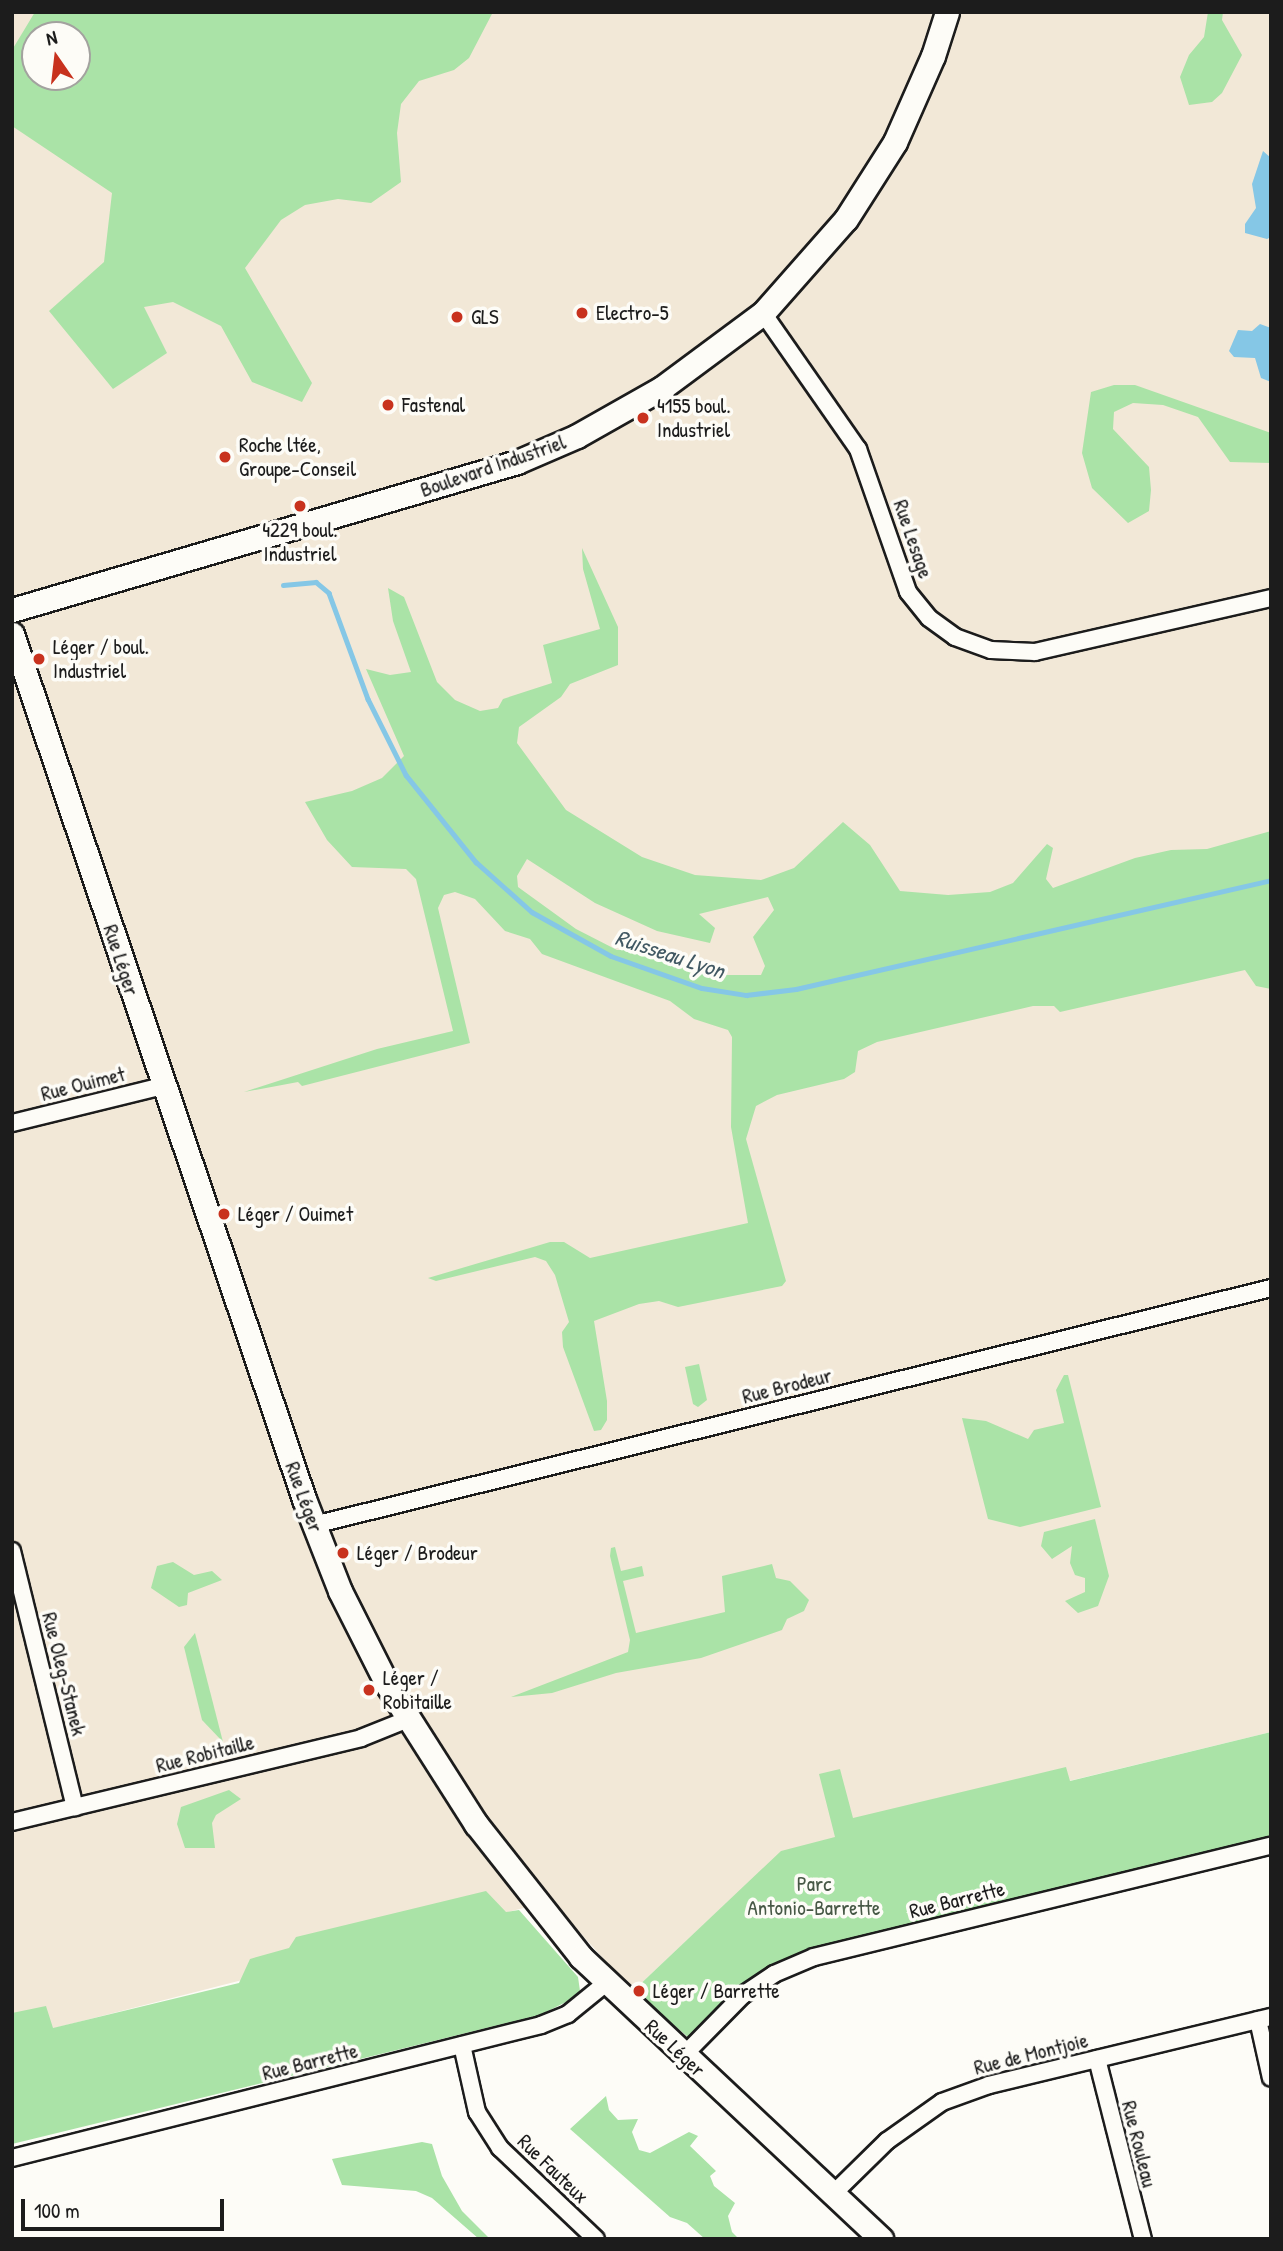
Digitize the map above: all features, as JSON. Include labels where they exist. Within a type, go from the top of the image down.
[{"type":"street","name":"Boulevard Industriel","points":[[12,610],[539,453],[607,421],[662,388],[763,313],[812,261],[866,191],[916,97],[947,12]]},
{"type":"street","name":"Rue Lesage","points":[[763,313],[859,449],[908,592],[929,618],[956,637],[991,650],[1035,652],[1271,598]]},
{"type":"street","name":"Rue Léger","points":[[12,634],[314,1525],[344,1599],[406,1720],[524,1888],[606,1983],[881,2239]]},
{"type":"street","name":"Rue Ouimet","points":[[12,1123],[163,1086]]},
{"type":"street","name":"Rue Brodeur","points":[[314,1525],[1271,1289]]},
{"type":"street","name":"Rue Oleg-Stanek","points":[[12,1551],[75,1807]]},
{"type":"street","name":"Rue Robitaille","points":[[12,1822],[362,1738],[406,1720]]},
{"type":"street","name":"Rue Barrette","points":[[683,2056],[743,1995],[774,1974],[814,1957],[1271,1846]]},
{"type":"street","name":"Rue Barrette","points":[[12,2158],[558,2019],[606,1983]]},
{"type":"street","name":"Rue de Montjoie","points":[[833,2194],[887,2141],[942,2102],[1097,2059],[1264,2018]]},
{"type":"street","points":[[1264,2018],[1271,2078]]},
{"type":"street","name":"Rue Fauteux","points":[[462,2045],[477,2112],[500,2148],[596,2239]]},
{"type":"street","name":"Rue Rouleau","points":[[1097,2059],[1143,2239]]},
{"type":"shaded area","points":[[12,12],[1271,12],[1271,1732],[1069,1781],[734,1896],[633,1991],[551,1901],[12,2039]]},
{"type":"green space","points":[[35,12],[493,12],[469,58],[454,70],[419,81],[401,104],[397,133],[401,182],[371,203],[338,199],[305,205],[281,220],[245,268],[312,383],[302,402],[252,382],[221,326],[173,302],[144,307],[167,353],[113,389],[49,311],[104,262],[112,193],[12,126],[12,50],[21,35],[21,91],[91,91],[91,21],[30,21]]},
{"type":"green space","points":[[1208,12],[1223,12],[1222,20],[1242,55],[1222,93],[1212,102],[1189,105],[1180,77],[1189,55],[1204,37]]},
{"type":"green space","points":[[1114,385],[1135,385],[1271,433],[1271,463],[1230,462],[1198,417],[1163,405],[1133,403],[1114,412],[1113,429],[1149,467],[1151,490],[1149,511],[1128,523],[1092,488],[1082,453],[1091,392]]},
{"type":"green space","points":[[582,548],[618,627],[618,665],[570,684],[561,697],[519,727],[517,743],[566,810],[642,857],[695,875],[761,880],[794,868],[843,822],[870,845],[900,891],[948,895],[990,892],[1013,883],[1047,844],[1053,848],[1046,879],[1053,888],[1135,858],[1171,850],[1207,849],[1271,831],[1271,989],[1256,986],[1245,970],[1060,1012],[1054,1006],[1033,1006],[877,1042],[858,1051],[855,1072],[844,1079],[777,1095],[756,1106],[746,1139],[786,1281],[782,1286],[678,1307],[659,1301],[639,1304],[594,1321],[607,1401],[607,1420],[601,1430],[594,1431],[563,1347],[562,1332],[569,1322],[555,1275],[546,1261],[535,1257],[436,1281],[428,1278],[550,1242],[564,1242],[590,1258],[748,1223],[731,1127],[732,1037],[728,1030],[694,1019],[670,1001],[542,954],[530,939],[505,931],[475,899],[455,892],[444,895],[438,908],[470,1043],[302,1086],[298,1082],[244,1092],[377,1049],[453,1031],[416,879],[406,869],[352,867],[327,840],[305,802],[352,791],[382,778],[404,756],[366,669],[390,675],[411,672],[393,621],[388,588],[404,597],[437,682],[455,700],[480,711],[498,708],[503,699],[552,683],[543,645],[600,629],[583,569]],"holes":[[[527,859],[595,903],[657,931],[710,943],[715,928],[699,914],[768,897],[774,910],[753,937],[765,966],[761,975],[716,975],[652,950],[617,950],[576,929],[518,887],[517,876]]]},
{"type":"green space","points":[[699,1364],[707,1400],[698,1407],[693,1404],[685,1367]]},
{"type":"green space","points":[[1064,1375],[1068,1375],[1101,1507],[1020,1527],[988,1519],[962,1418],[986,1421],[1028,1439],[1034,1430],[1064,1423],[1056,1390]]},
{"type":"green space","points":[[1095,1519],[1109,1576],[1098,1606],[1078,1613],[1065,1601],[1085,1592],[1085,1578],[1075,1575],[1070,1563],[1072,1546],[1052,1559],[1041,1546],[1044,1532]]},
{"type":"green space","points":[[615,1547],[621,1571],[642,1566],[644,1576],[623,1581],[636,1633],[725,1612],[722,1576],[772,1564],[776,1578],[790,1581],[809,1600],[804,1611],[787,1619],[782,1630],[701,1658],[616,1673],[552,1693],[511,1697],[628,1652],[630,1640],[610,1556],[611,1548]]},
{"type":"green space","points":[[173,1562],[194,1575],[212,1571],[222,1580],[188,1593],[187,1605],[179,1607],[151,1588],[157,1566]]},
{"type":"green space","points":[[195,1633],[223,1742],[202,1720],[184,1647]]},
{"type":"green space","name":"Parc Antonio-Barrette","points":[[1271,1732],[1271,1836],[804,1953],[772,1967],[688,2037],[633,1991],[781,1851],[835,1837],[819,1774],[840,1769],[853,1818],[1066,1767],[1070,1781]]},
{"type":"green space","points":[[229,1790],[241,1799],[216,1815],[212,1823],[215,1848],[185,1848],[177,1824],[181,1807]]},
{"type":"green space","points":[[486,1891],[506,1912],[519,1910],[578,1977],[580,1991],[576,1997],[540,2015],[12,2144],[12,2013],[46,2006],[53,2028],[239,1983],[250,1959],[289,1948],[296,1937]]},
{"type":"green space","points":[[606,2096],[609,2110],[618,2120],[638,2119],[632,2132],[639,2150],[650,2153],[689,2132],[698,2136],[690,2146],[716,2171],[710,2176],[714,2186],[735,2203],[728,2216],[732,2232],[739,2239],[705,2239],[687,2223],[670,2217],[570,2129]]},
{"type":"green space","points":[[422,2142],[432,2144],[442,2176],[462,2211],[490,2239],[479,2239],[432,2198],[416,2191],[342,2185],[332,2159]]},
{"type":"water","points":[[1263,151],[1271,158],[1271,237],[1267,239],[1245,233],[1245,224],[1256,208],[1252,184]]},
{"type":"water","points":[[1260,324],[1271,328],[1271,382],[1261,378],[1255,358],[1234,357],[1229,351],[1238,330],[1252,331]]},
{"type":"waterway","name":"Ruisseau Lyon","points":[[283,585],[316,582],[329,593],[368,699],[406,775],[476,862],[532,912],[611,956],[702,988],[746,995],[796,989],[1271,880]]},
{"type":"place","name":"Electro-5","points":[[582,313]]},
{"type":"place","name":"GLS","points":[[457,317]]},
{"type":"place","name":"Fastenal","points":[[388,405]]},
{"type":"place","name":"4155 boul. Industriel","points":[[643,418]]},
{"type":"place","name":"Roche ltée, Groupe-Conseil","points":[[225,457]]},
{"type":"place","name":"4229 boul. Industriel","points":[[300,506]]},
{"type":"place","name":"Léger / boul. Industriel","points":[[39,659]]},
{"type":"place","name":"Léger / Ouimet","points":[[224,1214]]},
{"type":"place","name":"Léger / Brodeur","points":[[343,1553]]},
{"type":"place","name":"Léger / Robitaille","points":[[369,1690]]},
{"type":"place","name":"Léger / Barrette","points":[[639,1991]]}]
